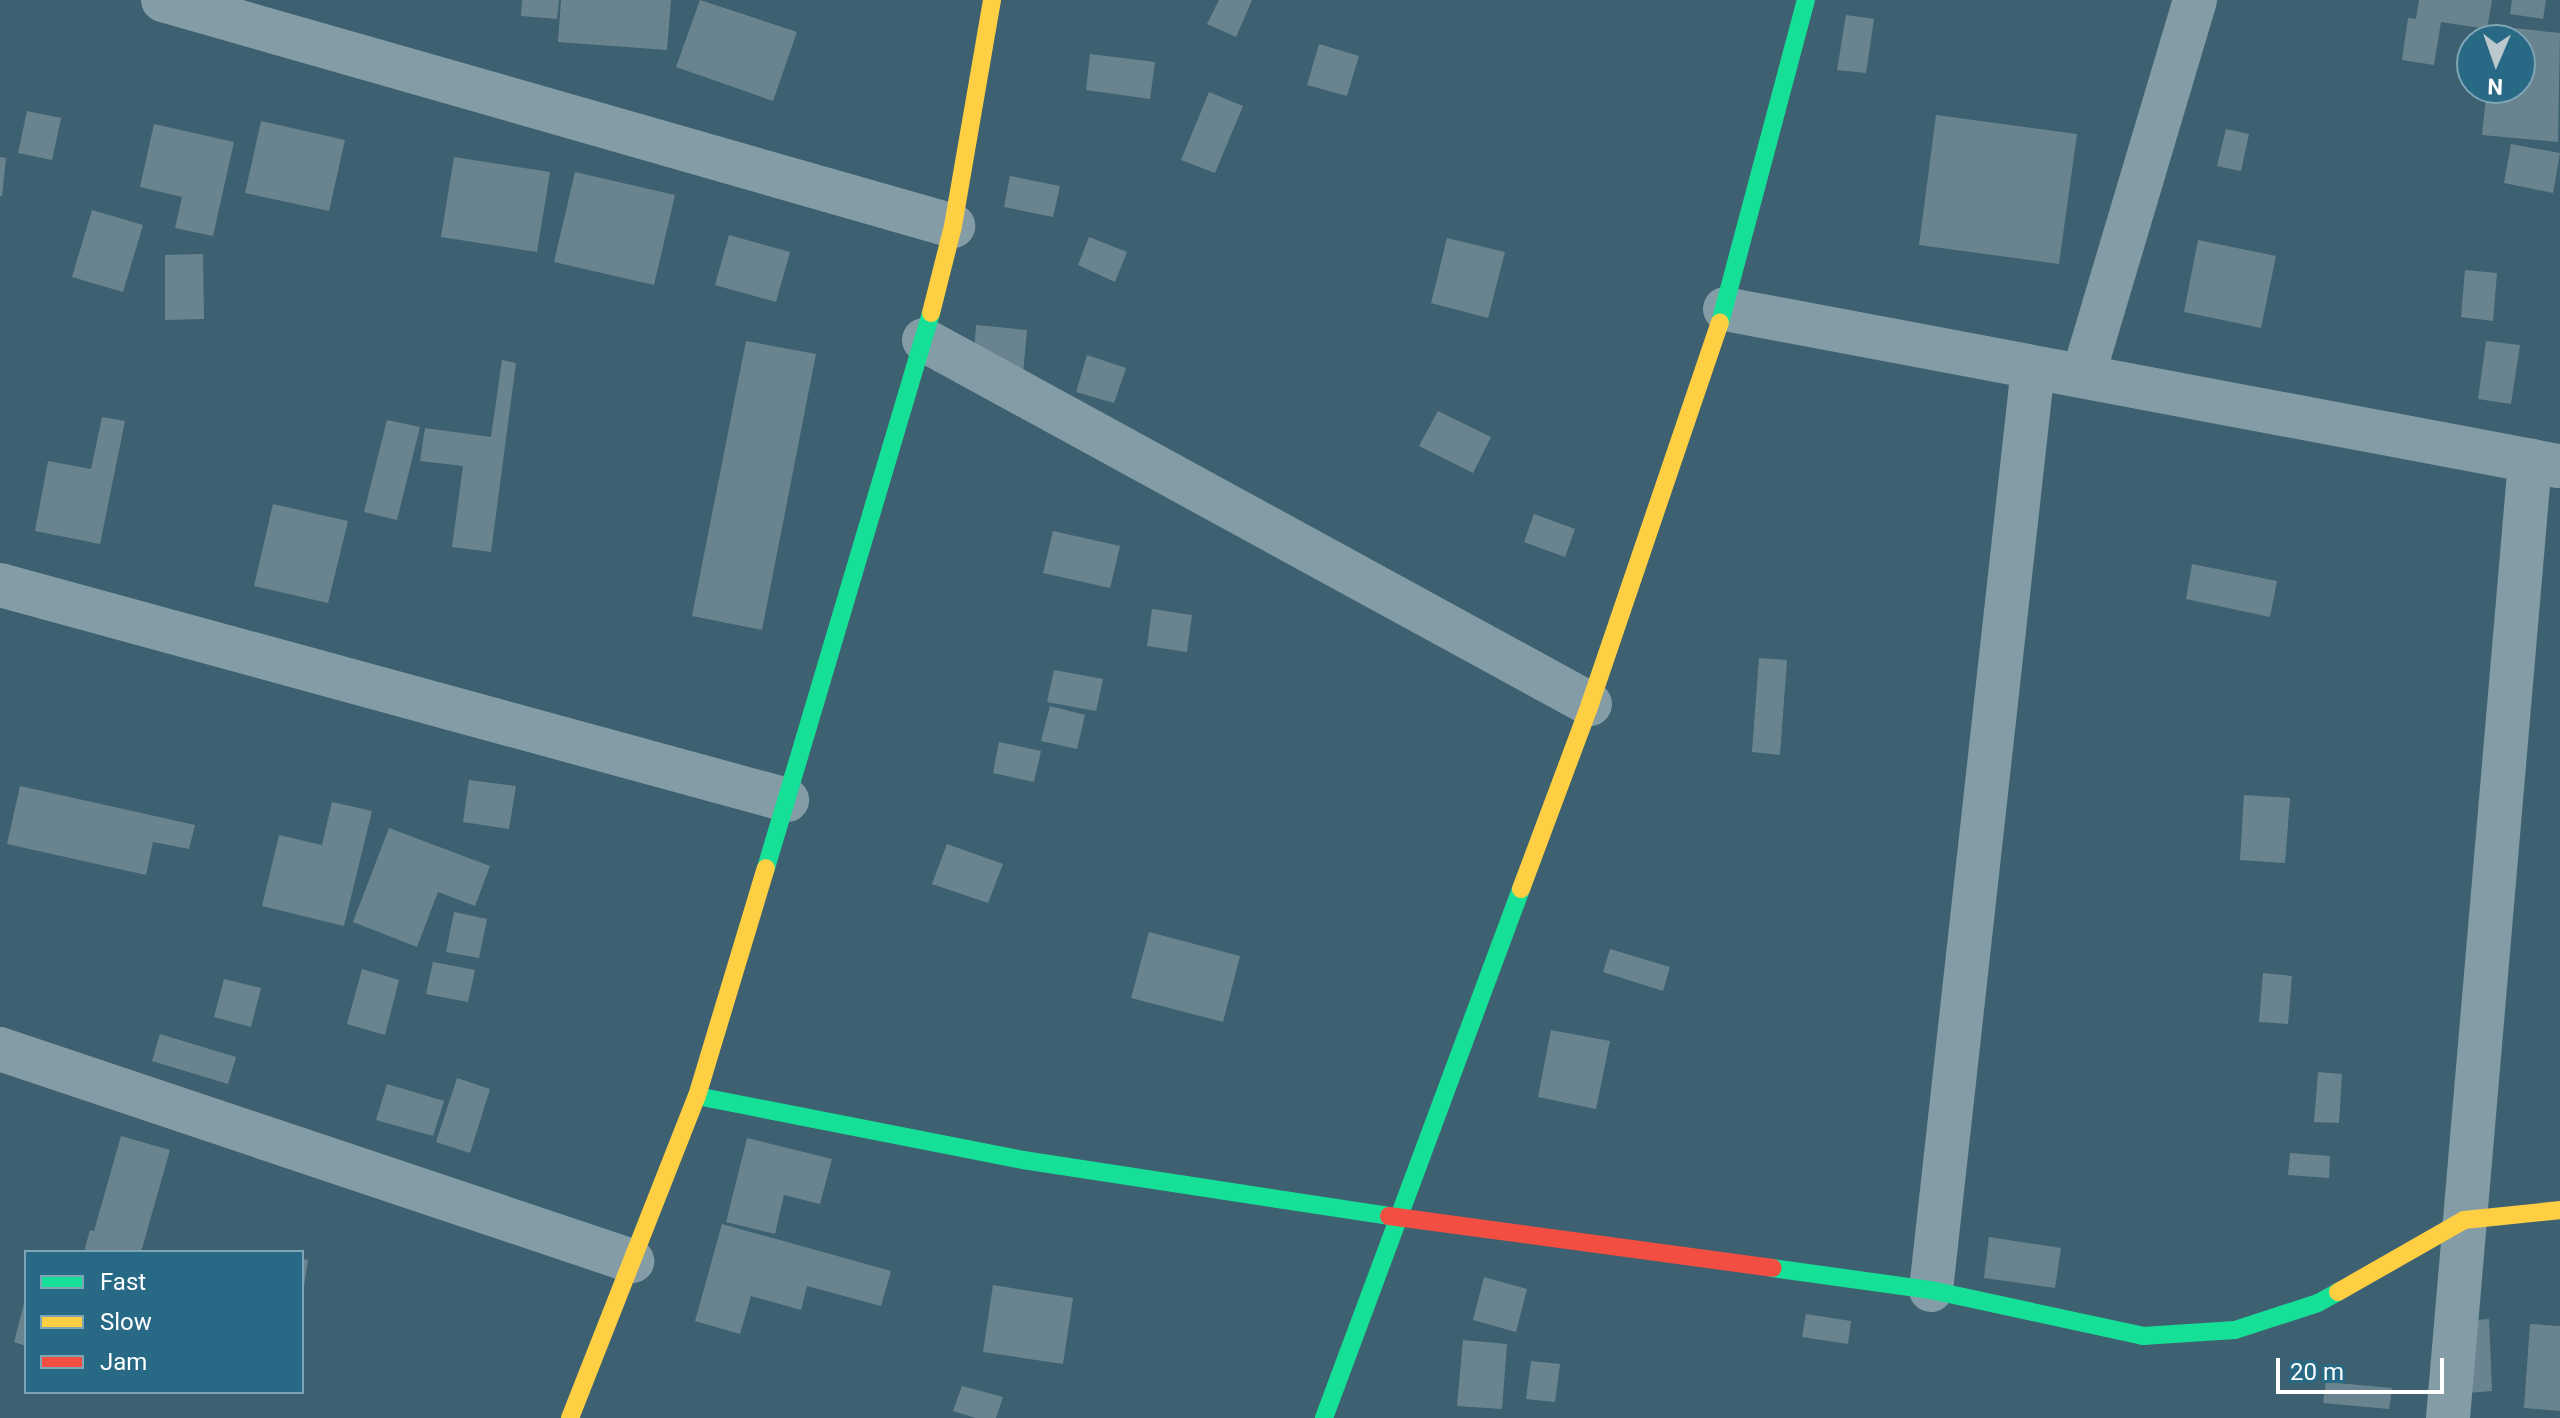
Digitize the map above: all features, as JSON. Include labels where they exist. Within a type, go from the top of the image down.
[{"type":"street","points":[[163,0],[953,226]]},
{"type":"street","points":[[570,1418],[697,1096],[924,340],[953,226],[992,0]]},
{"type":"street","points":[[1324,1418],[1590,704],[1725,309],[1806,0]]},
{"type":"street","points":[[2083,376],[2195,0]]},
{"type":"street","points":[[1725,309],[2545,464],[2464,1220],[2448,1418]]},
{"type":"street","points":[[924,340],[1590,704]]},
{"type":"street","points":[[1931,1290],[2033,368]]},
{"type":"street","points":[[0,585],[787,800]]},
{"type":"street","points":[[0,1049],[632,1261]]},
{"type":"street","points":[[697,1096],[1023,1160],[1397,1217],[1931,1290],[2143,1336],[2235,1330],[2318,1303],[2464,1220],[2560,1210]]},
{"type":"building","points":[[522,0],[559,0],[557,19],[521,16]]},
{"type":"building","points":[[561,0],[671,0],[667,50],[558,42]]},
{"type":"building","points":[[700,0],[797,32],[773,101],[676,67]]},
{"type":"building","points":[[1219,0],[1252,0],[1236,37],[1207,24]]},
{"type":"building","points":[[2419,0],[2492,0],[2488,24],[2441,22],[2434,65],[2402,60],[2408,18],[2416,19]]},
{"type":"building","points":[[2512,0],[2546,0],[2543,19],[2510,14]]},
{"type":"building","points":[[1846,15],[1874,19],[1866,73],[1837,70]]},
{"type":"building","points":[[2536,30],[2560,33],[2558,142],[2482,135],[2485,104],[2536,104]]},
{"type":"building","points":[[1319,44],[1359,56],[1347,96],[1307,85]]},
{"type":"building","points":[[1090,54],[1155,62],[1150,99],[1086,90]]},
{"type":"building","points":[[1209,92],[1243,106],[1215,173],[1181,160]]},
{"type":"building","points":[[27,111],[61,118],[52,160],[18,153]]},
{"type":"building","points":[[1936,115],[2077,134],[2059,264],[1919,245]]},
{"type":"building","points":[[261,121],[345,140],[329,211],[245,193]]},
{"type":"building","points":[[154,124],[234,142],[213,236],[175,228],[182,197],[140,187]]},
{"type":"building","points":[[2226,129],[2249,134],[2241,171],[2217,166]]},
{"type":"building","points":[[2511,144],[2560,153],[2553,193],[2504,183]]},
{"type":"building","points":[[0,157],[6,158],[2,196],[0,196]]},
{"type":"building","points":[[454,157],[550,172],[537,252],[441,237]]},
{"type":"building","points":[[575,172],[675,195],[654,285],[554,262]]},
{"type":"building","points":[[1010,176],[1060,186],[1053,217],[1004,207]]},
{"type":"building","points":[[92,210],[143,225],[123,292],[72,277]]},
{"type":"building","points":[[729,235],[790,252],[776,302],[715,285]]},
{"type":"building","points":[[1089,237],[1127,252],[1115,282],[1078,265]]},
{"type":"building","points":[[1447,238],[1505,252],[1488,318],[1431,303]]},
{"type":"building","points":[[2198,240],[2276,256],[2261,328],[2184,312]]},
{"type":"building","points":[[203,254],[204,319],[165,320],[165,255]]},
{"type":"building","points":[[2465,270],[2497,273],[2493,321],[2461,317]]},
{"type":"building","points":[[976,325],[1027,330],[1023,374],[973,368]]},
{"type":"building","points":[[746,341],[816,354],[762,630],[692,616]]},
{"type":"building","points":[[2486,341],[2520,345],[2511,404],[2478,399]]},
{"type":"building","points":[[1087,355],[1126,368],[1114,403],[1076,392]]},
{"type":"building","points":[[502,360],[516,363],[491,552],[452,547],[463,466],[420,461],[425,428],[491,437]]},
{"type":"building","points":[[1438,411],[1491,437],[1473,473],[1419,446]]},
{"type":"building","points":[[102,417],[125,421],[100,544],[35,531],[48,461],[91,469]]},
{"type":"building","points":[[387,420],[420,427],[397,520],[364,512]]},
{"type":"building","points":[[273,504],[348,521],[328,603],[254,586]]},
{"type":"building","points":[[1534,514],[1575,529],[1565,557],[1524,542]]},
{"type":"building","points":[[1053,531],[1120,546],[1110,588],[1043,573]]},
{"type":"building","points":[[2192,564],[2277,581],[2270,617],[2186,599]]},
{"type":"building","points":[[1152,609],[1192,615],[1187,652],[1147,646]]},
{"type":"building","points":[[1759,658],[1787,660],[1780,755],[1752,752]]},
{"type":"building","points":[[1054,670],[1103,679],[1096,711],[1047,702]]},
{"type":"building","points":[[1050,706],[1085,715],[1077,749],[1041,741]]},
{"type":"building","points":[[999,742],[1041,751],[1034,782],[993,773]]},
{"type":"building","points":[[469,780],[516,786],[509,829],[463,822]]},
{"type":"building","points":[[20,786],[195,825],[189,849],[153,842],[146,875],[7,844]]},
{"type":"building","points":[[2244,795],[2290,798],[2285,863],[2240,860]]},
{"type":"building","points":[[332,802],[372,811],[344,926],[262,906],[279,835],[322,845]]},
{"type":"building","points":[[389,828],[490,866],[475,906],[438,892],[417,947],[353,922]]},
{"type":"building","points":[[947,844],[1003,864],[988,903],[932,884]]},
{"type":"building","points":[[454,912],[487,919],[479,958],[446,952]]},
{"type":"building","points":[[1149,932],[1240,956],[1223,1022],[1131,998]]},
{"type":"building","points":[[1610,949],[1670,967],[1663,991],[1603,972]]},
{"type":"building","points":[[433,962],[475,970],[468,1002],[426,994]]},
{"type":"building","points":[[362,969],[399,980],[385,1035],[347,1024]]},
{"type":"building","points":[[2263,973],[2292,976],[2288,1024],[2259,1022]]},
{"type":"building","points":[[224,979],[261,988],[251,1027],[214,1017]]},
{"type":"building","points":[[1551,1030],[1610,1041],[1596,1109],[1538,1097]]},
{"type":"building","points":[[160,1034],[236,1057],[228,1084],[152,1061]]},
{"type":"building","points":[[2318,1072],[2342,1074],[2339,1123],[2314,1122]]},
{"type":"building","points":[[457,1078],[490,1089],[470,1153],[436,1142]]},
{"type":"building","points":[[387,1084],[444,1101],[433,1136],[376,1120]]},
{"type":"building","points":[[121,1136],[170,1150],[142,1250],[85,1250],[90,1230],[94,1231]]},
{"type":"building","points":[[747,1138],[832,1159],[820,1204],[784,1195],[775,1234],[726,1222]]},
{"type":"building","points":[[2290,1153],[2330,1156],[2329,1178],[2288,1175]]},
{"type":"building","points":[[722,1224],[891,1271],[881,1306],[807,1286],[801,1310],[751,1296],[740,1334],[695,1321]]},
{"type":"building","points":[[1989,1237],[2061,1248],[2055,1288],[1984,1278]]},
{"type":"building","points":[[304,1259],[308,1260],[304,1286]]},
{"type":"building","points":[[1484,1277],[1527,1289],[1516,1332],[1473,1320]]},
{"type":"building","points":[[993,1285],[1073,1298],[1063,1364],[983,1352]]},
{"type":"building","points":[[24,1304],[24,1345],[14,1342]]},
{"type":"building","points":[[1806,1314],[1851,1321],[1848,1344],[1802,1337]]},
{"type":"building","points":[[2489,1319],[2492,1391],[2454,1394],[2449,1322]]},
{"type":"building","points":[[2530,1324],[2560,1326],[2560,1411],[2524,1408]]},
{"type":"building","points":[[1463,1340],[1507,1344],[1502,1409],[1457,1406]]},
{"type":"building","points":[[1531,1361],[1560,1364],[1555,1402],[1526,1399]]},
{"type":"building","points":[[2326,1382],[2392,1388],[2389,1409],[2323,1403]]},
{"type":"building","points":[[962,1386],[1003,1397],[996,1418],[976,1418],[953,1411]]},
{"type":"traffic: fast","points":[[1720,323],[1806,0]]},
{"type":"traffic: fast","points":[[766,868],[931,313]]},
{"type":"traffic: fast","points":[[1324,1418],[1521,889]]},
{"type":"traffic: fast","points":[[697,1096],[1023,1160],[1389,1216]]},
{"type":"traffic: fast","points":[[1772,1268],[1931,1290],[2143,1336],[2235,1330],[2318,1303],[2338,1292]]},
{"type":"traffic: slow","points":[[931,313],[953,226],[992,0]]},
{"type":"traffic: slow","points":[[1521,889],[1590,704],[1720,323]]},
{"type":"traffic: slow","points":[[570,1418],[697,1096],[766,868]]},
{"type":"traffic: slow","points":[[2338,1292],[2464,1220],[2560,1210]]},
{"type":"traffic: jam","points":[[1389,1216],[1772,1268]]}]
